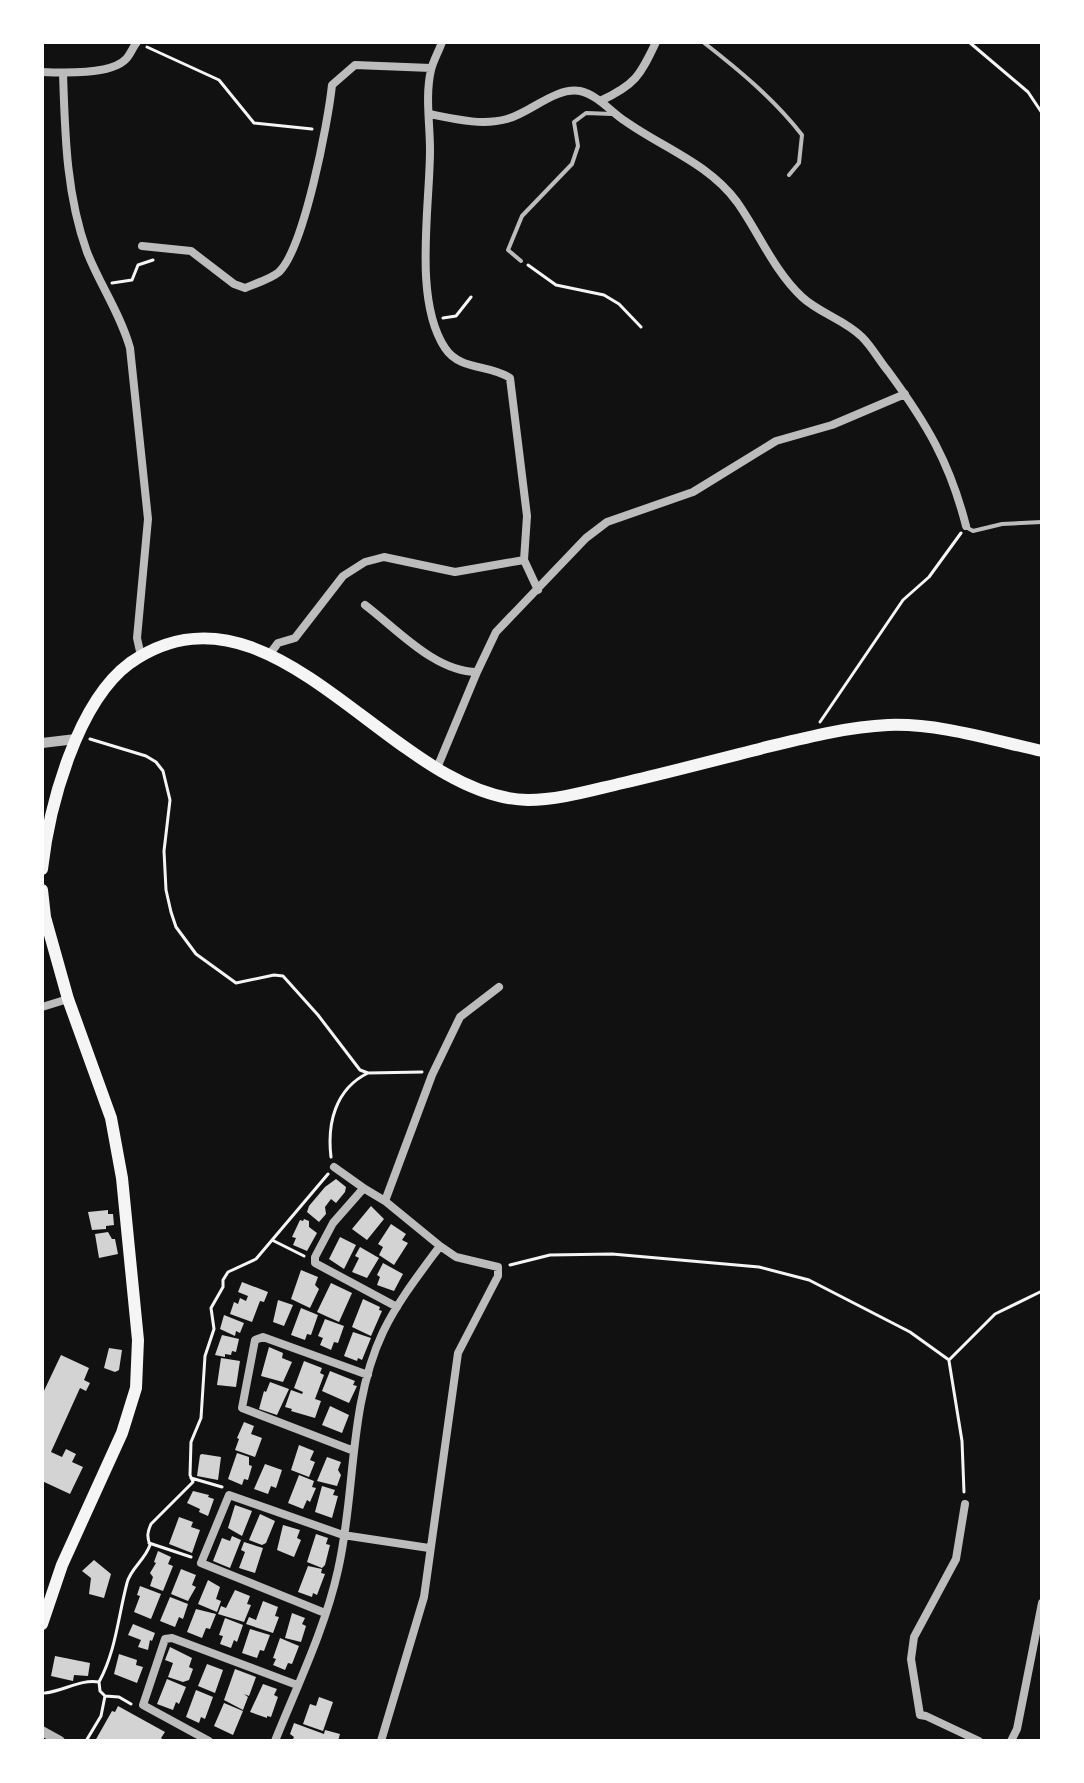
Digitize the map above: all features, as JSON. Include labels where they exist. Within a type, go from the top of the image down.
[{"type":"main road","points":[[42,869],[49,825],[76,739],[94,702],[115,675],[141,656],[167,645],[198,639],[224,641],[269,655],[321,686],[437,768],[506,798],[538,800],[601,788],[813,736],[880,726],[908,726],[1042,751]]},
{"type":"main road","points":[[42,890],[45,917],[68,999],[111,1118],[122,1178],[138,1340],[136,1388],[122,1433],[62,1565],[42,1624]]},
{"type":"street","points":[[42,72],[108,69],[125,61],[136,42]]},
{"type":"street","points":[[442,42],[431,68],[428,97],[426,264],[431,320],[446,351],[465,365],[499,370],[510,378],[527,516],[524,560],[538,590]]},
{"type":"street","points":[[600,101],[627,89],[644,67],[656,42]]},
{"type":"street","points":[[142,246],[191,251],[234,284],[245,288],[279,272],[292,249],[327,131],[332,85],[355,65],[431,68]]},
{"type":"street","points":[[63,73],[66,165],[86,248],[101,285],[122,321],[130,348],[148,519],[137,638],[141,656]]},
{"type":"street","points":[[429,114],[488,122],[521,114],[565,92],[580,91],[701,166],[735,200],[778,268],[803,299],[862,338],[905,394],[936,441],[956,486],[966,526]]},
{"type":"street","points":[[437,768],[496,632],[586,538],[607,522],[693,492],[776,441],[832,425],[905,394]]},
{"type":"street","points":[[269,655],[278,643],[295,638],[343,576],[365,562],[384,557],[455,572],[524,560]]},
{"type":"street","points":[[365,605],[431,656],[461,672],[477,672]]},
{"type":"street","points":[[42,743],[76,739]]},
{"type":"street","points":[[385,1201],[434,1071],[460,1017],[499,987]]},
{"type":"street","points":[[42,1007],[68,999]]},
{"type":"street","points":[[334,1167],[385,1201],[456,1257],[498,1267],[498,1276],[458,1353],[424,1597],[381,1741]]},
{"type":"street","points":[[365,1189],[333,1223],[315,1261],[318,1266],[397,1307]]},
{"type":"street","points":[[275,1741],[325,1613],[338,1569],[368,1375],[382,1333],[440,1246]]},
{"type":"street","points":[[354,1451],[242,1408],[246,1376],[255,1340],[263,1337],[368,1375]]},
{"type":"street","points":[[325,1613],[205,1567],[201,1561],[229,1495],[343,1535],[429,1548]]},
{"type":"street","points":[[965,1504],[956,1559],[914,1637],[911,1659],[920,1715],[960,1730],[979,1741]]},
{"type":"street","points":[[1011,1741],[1017,1729],[1042,1603]]},
{"type":"street","points":[[209,1741],[145,1707],[143,1700],[164,1641],[170,1638],[297,1685]]},
{"type":"street","points":[[42,1731],[60,1741]]},
{"type":"lane","points":[[703,42],[785,113],[802,135],[799,163],[789,175]]},
{"type":"lane","points":[[521,261],[508,250],[522,216],[572,164],[578,146],[574,122],[586,113],[616,114]]},
{"type":"lane","points":[[966,526],[973,531],[1002,524],[1042,522]]},
{"type":"path","points":[[136,42],[219,80],[254,123],[327,131]]},
{"type":"path","points":[[969,42],[1028,92],[1042,113]]},
{"type":"path","points":[[101,285],[132,280],[138,265],[166,256],[174,250]]},
{"type":"path","points":[[521,261],[556,285],[604,295],[619,304],[641,327]]},
{"type":"path","points":[[431,320],[456,316],[471,297]]},
{"type":"path","points":[[813,736],[829,706],[903,600],[929,577],[966,526]]},
{"type":"path","points":[[76,739],[95,739],[132,750],[156,762],[163,771],[170,800],[164,851],[166,890],[176,927],[191,949],[236,983],[283,976],[360,1070],[368,1073],[434,1071]]},
{"type":"path","points":[[145,1707],[131,1705],[119,1697],[105,1696],[100,1691],[99,1682],[118,1629],[127,1579],[145,1557],[151,1524],[191,1487],[191,1442],[202,1418],[205,1356],[214,1329],[211,1308],[228,1272],[256,1259],[334,1167],[330,1150],[331,1118],[335,1106],[353,1084],[368,1073]]},
{"type":"path","points":[[272,1240],[315,1261]]},
{"type":"path","points":[[498,1267],[550,1255],[612,1254],[759,1267],[809,1280],[910,1332],[949,1360],[962,1441],[965,1504]]},
{"type":"path","points":[[949,1360],[995,1314],[1042,1291]]},
{"type":"path","points":[[191,1478],[214,1483],[229,1495]]},
{"type":"path","points":[[149,1543],[201,1561]]},
{"type":"path","points":[[45,1693],[71,1688],[80,1682],[99,1682]]},
{"type":"path","points":[[86,1741],[101,1716],[105,1696]]},
{"type":"building","points":[[336,1179],[346,1187],[345,1192],[336,1203],[331,1199],[325,1207],[326,1214],[319,1222],[307,1212],[309,1206]]},
{"type":"building","points":[[371,1206],[384,1219],[367,1240],[352,1229]]},
{"type":"building","points":[[108,1210],[108,1214],[113,1214],[114,1225],[92,1230],[88,1212]]},
{"type":"building","points":[[304,1219],[317,1233],[307,1251],[293,1245],[296,1238],[292,1237],[300,1220]]},
{"type":"building","points":[[391,1224],[406,1234],[402,1240],[408,1243],[394,1265],[379,1255],[383,1247],[378,1244]]},
{"type":"building","points":[[108,1232],[115,1239],[118,1254],[99,1258],[95,1234]]},
{"type":"building","points":[[340,1237],[356,1245],[344,1269],[329,1259]]},
{"type":"building","points":[[360,1247],[379,1258],[367,1278],[352,1272],[359,1258],[355,1256]]},
{"type":"building","points":[[383,1263],[403,1274],[394,1291],[377,1285],[380,1277],[377,1275]]},
{"type":"building","points":[[301,1270],[318,1277],[315,1285],[319,1289],[310,1308],[291,1299]]},
{"type":"building","points":[[242,1282],[268,1292],[264,1302],[260,1301],[252,1322],[230,1314],[234,1302],[238,1304],[240,1298],[246,1301],[248,1296],[238,1292]]},
{"type":"building","points":[[331,1283],[352,1293],[339,1322],[317,1312]]},
{"type":"building","points":[[363,1299],[382,1311],[371,1336],[352,1327]]},
{"type":"building","points":[[278,1300],[293,1305],[284,1326],[273,1322]]},
{"type":"building","points":[[301,1308],[318,1315],[311,1335],[307,1334],[305,1340],[291,1335]]},
{"type":"building","points":[[224,1315],[244,1323],[240,1333],[236,1331],[235,1336],[220,1329]]},
{"type":"building","points":[[325,1319],[344,1326],[338,1343],[334,1342],[331,1350],[320,1345],[323,1338],[318,1336]]},
{"type":"building","points":[[353,1332],[371,1338],[362,1360],[344,1356]]},
{"type":"building","points":[[222,1335],[239,1339],[236,1352],[225,1354],[225,1357],[215,1355]]},
{"type":"building","points":[[269,1347],[283,1353],[282,1358],[292,1362],[283,1382],[261,1376]]},
{"type":"building","points":[[109,1348],[122,1350],[119,1370],[115,1372],[104,1368]]},
{"type":"building","points":[[61,1355],[89,1368],[84,1380],[90,1383],[86,1391],[80,1388],[51,1452],[62,1457],[66,1449],[76,1454],[72,1462],[83,1467],[70,1494],[42,1481],[42,1395]]},
{"type":"building","points":[[221,1358],[240,1361],[236,1387],[217,1385]]},
{"type":"building","points":[[304,1361],[322,1368],[320,1373],[324,1375],[315,1399],[321,1401],[315,1418],[285,1407],[291,1390],[303,1392],[294,1388]]},
{"type":"building","points":[[330,1371],[355,1381],[353,1385],[357,1386],[349,1403],[322,1391]]},
{"type":"building","points":[[270,1382],[289,1389],[277,1415],[259,1409]]},
{"type":"building","points":[[330,1406],[349,1415],[342,1433],[322,1425]]},
{"type":"building","points":[[244,1422],[254,1426],[251,1434],[262,1438],[255,1457],[235,1450]]},
{"type":"building","points":[[299,1445],[314,1451],[310,1460],[315,1462],[309,1477],[291,1470]]},
{"type":"building","points":[[237,1453],[249,1457],[249,1465],[252,1466],[248,1480],[244,1479],[242,1485],[228,1479]]},
{"type":"building","points":[[202,1454],[221,1457],[218,1480],[197,1476]]},
{"type":"building","points":[[327,1457],[341,1462],[337,1486],[317,1481]]},
{"type":"building","points":[[265,1464],[282,1470],[276,1488],[271,1486],[268,1494],[254,1489]]},
{"type":"building","points":[[299,1475],[314,1481],[312,1487],[316,1488],[303,1509],[288,1503]]},
{"type":"building","points":[[322,1486],[335,1490],[333,1495],[338,1496],[332,1518],[315,1512]]},
{"type":"building","points":[[193,1491],[214,1499],[208,1516],[187,1503]]},
{"type":"building","points":[[235,1505],[252,1511],[242,1536],[228,1528]]},
{"type":"building","points":[[260,1514],[275,1521],[266,1543],[262,1545],[249,1540]]},
{"type":"building","points":[[179,1517],[193,1522],[191,1527],[200,1530],[192,1553],[169,1544]]},
{"type":"building","points":[[283,1525],[300,1530],[297,1538],[301,1540],[294,1557],[277,1550]]},
{"type":"building","points":[[316,1534],[328,1538],[326,1544],[330,1545],[322,1568],[307,1562]]},
{"type":"building","points":[[232,1536],[241,1540],[230,1568],[213,1561],[222,1538],[230,1541]]},
{"type":"building","points":[[244,1542],[263,1548],[255,1573],[239,1568],[245,1552],[241,1550]]},
{"type":"building","points":[[158,1551],[171,1557],[168,1564],[173,1566],[163,1591],[150,1586],[153,1577],[150,1573]]},
{"type":"building","points":[[94,1560],[111,1574],[104,1598],[89,1594],[91,1578],[82,1571]]},
{"type":"building","points":[[308,1566],[322,1569],[321,1573],[325,1574],[317,1595],[313,1593],[312,1597],[298,1592]]},
{"type":"building","points":[[181,1569],[196,1575],[192,1585],[196,1587],[188,1601],[171,1594]]},
{"type":"building","points":[[208,1580],[220,1587],[216,1599],[221,1601],[217,1612],[198,1604]]},
{"type":"building","points":[[140,1586],[161,1594],[151,1619],[134,1612]]},
{"type":"building","points":[[235,1590],[250,1596],[247,1604],[251,1605],[244,1622],[218,1614],[221,1606],[226,1608]]},
{"type":"building","points":[[170,1597],[188,1604],[183,1619],[179,1617],[175,1627],[160,1621]]},
{"type":"building","points":[[263,1601],[278,1607],[275,1616],[279,1617],[273,1633],[246,1624],[249,1617],[256,1620]]},
{"type":"building","points":[[196,1609],[216,1614],[202,1638],[187,1632]]},
{"type":"building","points":[[292,1613],[305,1618],[301,1642],[285,1638]]},
{"type":"building","points":[[225,1618],[243,1625],[237,1642],[234,1640],[231,1648],[220,1644],[223,1636],[219,1635]]},
{"type":"building","points":[[133,1624],[155,1633],[148,1650],[138,1647],[141,1640],[128,1635]]},
{"type":"building","points":[[250,1629],[270,1635],[264,1651],[260,1650],[257,1658],[242,1653]]},
{"type":"building","points":[[280,1638],[299,1646],[292,1664],[288,1663],[285,1670],[273,1665]]},
{"type":"building","points":[[170,1647],[192,1658],[189,1667],[193,1669],[189,1680],[183,1682],[168,1677],[173,1663],[165,1660]]},
{"type":"building","points":[[119,1654],[137,1660],[136,1665],[143,1667],[137,1683],[114,1674]]},
{"type":"building","points":[[55,1656],[90,1663],[88,1676],[74,1675],[73,1681],[51,1676]]},
{"type":"building","points":[[207,1664],[223,1670],[215,1693],[198,1686]]},
{"type":"building","points":[[235,1669],[256,1677],[249,1696],[244,1694],[248,1697],[243,1710],[224,1700]]},
{"type":"building","points":[[167,1679],[186,1687],[173,1710],[157,1704]]},
{"type":"building","points":[[263,1684],[277,1689],[274,1695],[278,1697],[271,1717],[267,1718],[250,1712]]},
{"type":"building","points":[[196,1690],[213,1697],[205,1719],[201,1717],[199,1723],[186,1717]]},
{"type":"building","points":[[319,1697],[333,1702],[323,1731],[303,1724],[310,1704],[316,1706]]},
{"type":"building","points":[[224,1703],[243,1711],[233,1735],[214,1726]]},
{"type":"building","points":[[118,1706],[165,1732],[161,1738],[165,1741],[95,1741]]},
{"type":"building","points":[[294,1723],[324,1734],[325,1730],[340,1734],[338,1741],[292,1741],[294,1737],[290,1734]]}]
